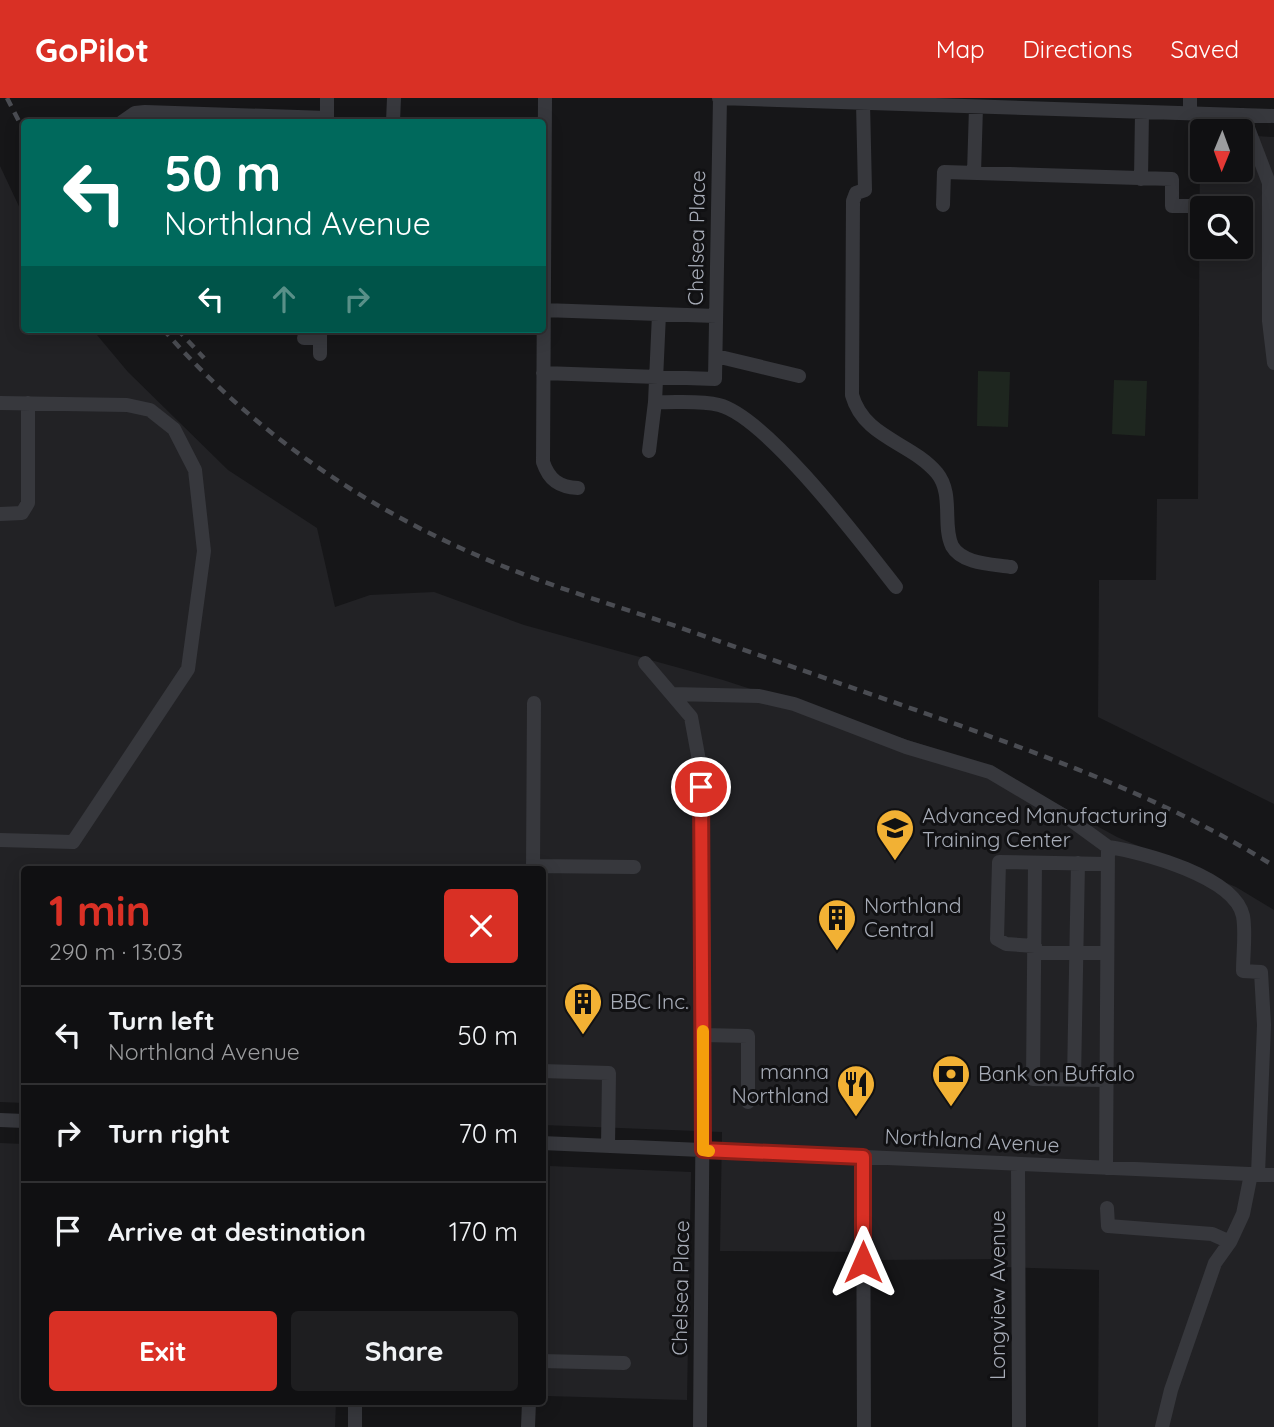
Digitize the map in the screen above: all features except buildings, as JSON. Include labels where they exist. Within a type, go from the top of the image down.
[{"type":"street","points":[[327,98],[327,119]]},
{"type":"street","points":[[393,119],[394,98]]},
{"type":"street","points":[[545,98],[545,119]]},
{"type":"street","points":[[719,98],[1274,116]]},
{"type":"street","name":"Chelsea Place","points":[[657,377],[715,379],[719,98]]},
{"type":"street","points":[[1190,98],[1190,113]]},
{"type":"street","points":[[868,101],[864,190],[856,193],[853,201],[852,395],[855,407],[872,427],[936,472],[944,488],[952,545],[967,559],[1010,568]]},
{"type":"street","points":[[974,173],[976,107]]},
{"type":"street","points":[[126,119],[135,113],[145,112],[304,119]]},
{"type":"street","points":[[1140,179],[1142,112]]},
{"type":"street","points":[[1243,115],[1269,183],[1269,321],[1274,363]]},
{"type":"street","points":[[943,205],[944,172],[1172,179],[1172,206],[1190,206]]},
{"type":"street","points":[[546,310],[716,316]]},
{"type":"street","points":[[649,450],[657,377],[659,314]]},
{"type":"street","points":[[542,333],[543,462],[547,474],[555,482],[578,488]]},
{"type":"street","points":[[304,338],[320,334],[320,354]]},
{"type":"street","points":[[716,356],[799,376]]},
{"type":"street","points":[[543,373],[657,377]]},
{"type":"street","points":[[654,402],[718,405],[731,410],[760,432],[828,500],[896,587]]},
{"type":"street","points":[[0,403],[127,405],[150,410],[174,429],[195,470],[204,551],[188,669],[73,842],[0,840]]},
{"type":"street","points":[[0,514],[22,513],[28,503],[28,403]]},
{"type":"street","name":"Chelsea Place","points":[[645,663],[691,717],[700,766],[703,1035],[700,1427]]},
{"type":"street","points":[[672,694],[758,696],[794,704],[906,747],[990,772],[1108,846],[1176,865],[1232,893],[1243,915],[1243,971],[1261,972],[1264,1025],[1254,1174],[1247,1204],[1230,1242],[1215,1263],[1171,1390],[1162,1427]]},
{"type":"street","points":[[533,866],[534,703]]},
{"type":"street","points":[[1106,1168],[1108,846]]},
{"type":"street","points":[[1107,864],[999,862],[997,939],[1006,944],[1035,949],[1107,953]]},
{"type":"street","points":[[1035,863],[1033,1079],[1106,1080]]},
{"type":"street","points":[[1074,1079],[1078,863]]},
{"type":"street","points":[[546,868],[634,867]]},
{"type":"street","points":[[703,1035],[748,1036],[748,1102]]},
{"type":"street","points":[[546,1071],[609,1073],[608,1146]]},
{"type":"street","points":[[0,1120],[21,1121]]},
{"type":"street","name":"Northland Avenue","points":[[546,1143],[1274,1175]]},
{"type":"street","points":[[863,1157],[864,1427]]},
{"type":"street","name":"Longview Avenue","points":[[1018,1164],[1019,1427]]},
{"type":"street","points":[[1107,1208],[1108,1226],[1212,1234],[1230,1242]]},
{"type":"street","points":[[546,1361],[624,1363]]},
{"type":"street","points":[[355,1405],[355,1427]]},
{"type":"street","points":[[528,1427],[529,1405]]},
{"type":"shaded area","points":[[1253,136],[1274,137],[1274,804],[1098,717],[1099,580],[1156,580],[1157,499],[1198,499],[1199,259],[1253,259],[1253,196],[1200,196],[1200,182],[1253,182]]},
{"type":"shaded area","points":[[0,166],[21,211],[21,333],[95,333],[128,372],[228,470],[317,528],[335,607],[370,595],[434,592],[524,625],[723,680],[988,766],[1117,837],[1236,887],[1274,910],[1274,1427],[1098,1427],[1099,1270],[1004,1267],[1003,1259],[878,1260],[877,1252],[720,1251],[722,1132],[546,1125],[546,866],[21,866],[21,1103],[0,1102]]},
{"type":"shaded area","points":[[978,371],[1010,372],[1008,427],[977,426]]},
{"type":"shaded area","points":[[1114,380],[1147,381],[1145,436],[1112,434]]},
{"type":"shaded area","points":[[0,1143],[21,1144],[21,1405],[336,1405],[335,1427],[0,1427]]},
{"type":"shaded area","points":[[550,1166],[691,1172],[687,1400],[547,1396]]},
{"type":"railway","points":[[7,98],[21,125]]},
{"type":"railway","points":[[167,333],[238,405],[279,439],[366,499],[461,548],[548,583],[831,680],[1063,764],[1192,820],[1274,866]]},
{"type":"railway","points":[[181,333],[204,358]]},
{"type":"slow traffic","points":[[703,1031],[703,1150],[709,1151]]},
{"type":"place","name":"Advanced Manufacturing Training Center","points":[[895,862]]},
{"type":"place","name":"Northland Central","points":[[837,952]]},
{"type":"place","name":"BBC Inc.","points":[[583,1036]]},
{"type":"place","name":"Bank on Buffalo","points":[[951,1108]]},
{"type":"place","name":"manna Northland","points":[[856,1118]]},
{"type":"route","points":[[701,787],[703,1150],[863,1157],[863,1262]]}]
